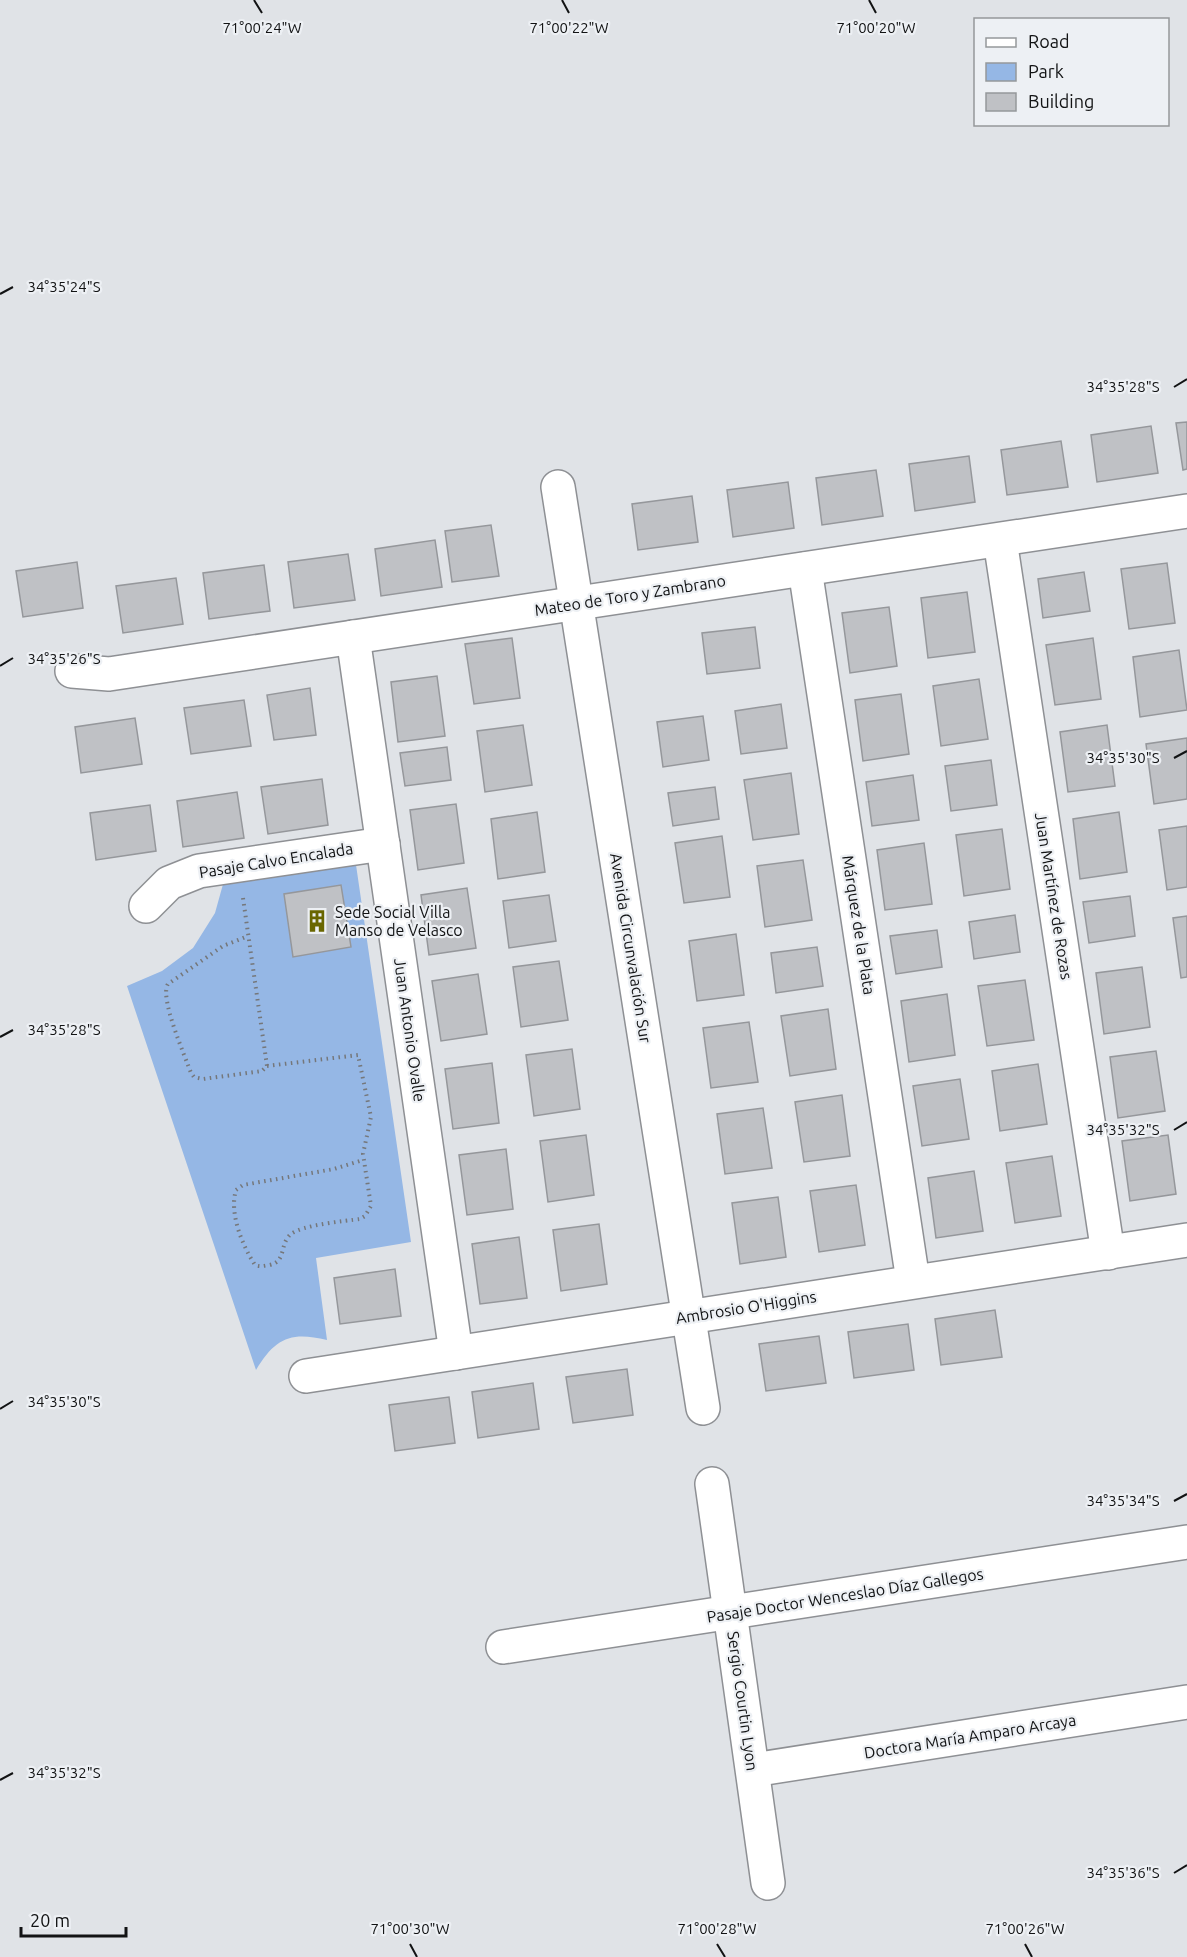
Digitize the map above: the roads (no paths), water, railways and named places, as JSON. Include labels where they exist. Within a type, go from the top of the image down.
[{"type":"street","name":"Avenida Circunvalación Sur","points":[[558,487],[703,1408]]},
{"type":"street","name":"Mateo de Toro y Zambrano","points":[[72,671],[109,674],[1187,511]]},
{"type":"street","name":"Juan Martínez de Rozas","points":[[1000,540],[1108,1253]]},
{"type":"street","name":"Márquez de la Plata","points":[[805,569],[913,1281]]},
{"type":"street","name":"Juan Antonio Ovalle","points":[[353,637],[456,1353]]},
{"type":"street","name":"Pasaje Calvo Encalada","points":[[146,906],[169,883],[183,875],[238,864],[383,844]]},
{"type":"street","name":"Ambrosio O'Higgins","points":[[306,1376],[1187,1240]]},
{"type":"street","name":"Sergio Courtin Lyon","points":[[712,1484],[768,1883]]},
{"type":"street","name":"Pasaje Doctor Wenceslao Díaz Gallegos","points":[[503,1647],[1187,1542]]},
{"type":"street","name":"Doctora María Amparo Arcaya","points":[[753,1770],[1187,1702]]},
{"type":"place","name":"Sede Social Villa Manso de Velasco","points":[[317,921]]}]
